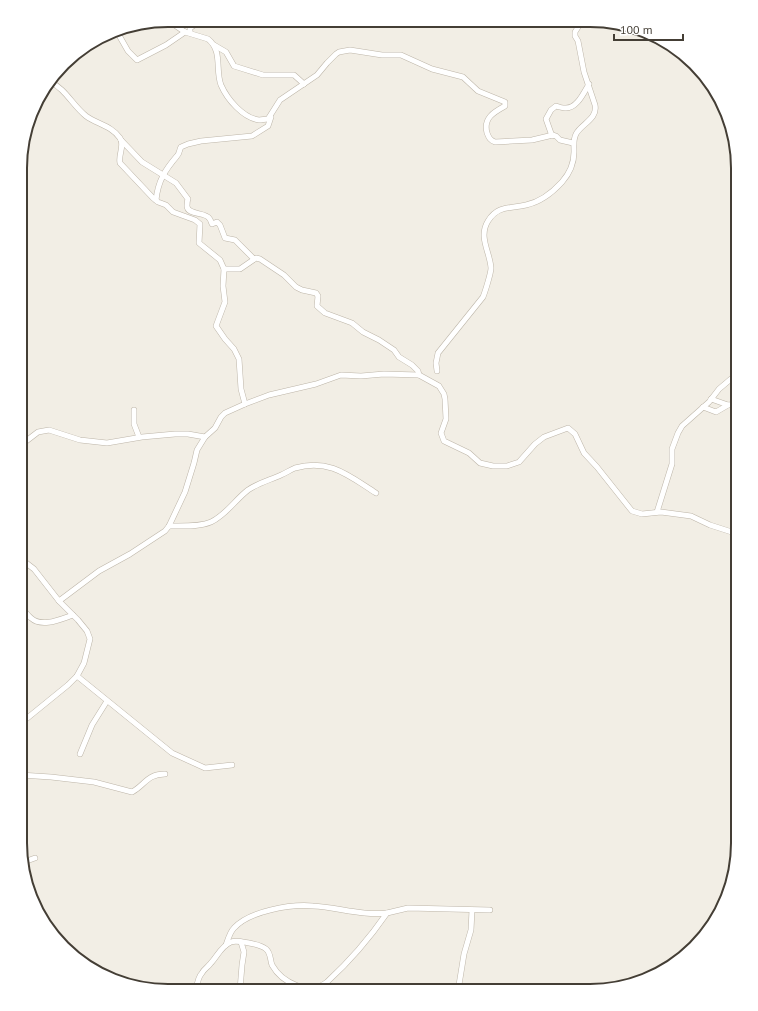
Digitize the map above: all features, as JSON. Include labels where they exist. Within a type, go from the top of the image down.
[{"type":"street","points":[[179,27],[208,40],[226,52],[234,66],[263,75],[292,75],[304,84]]},
{"type":"street","points":[[119,36],[136,60],[166,45],[187,32],[192,27]]},
{"type":"street","points":[[437,371],[436,363],[438,353],[483,298],[486,283],[491,274],[489,256],[484,240],[484,230],[487,223],[494,214],[503,208],[532,203],[540,200],[562,182],[570,169],[573,159],[573,142],[576,133],[589,121],[596,108],[578,41],[575,36],[575,32],[578,27]]},
{"type":"street","points":[[214,45],[219,57],[218,66],[221,85],[233,104],[250,118],[261,120],[268,119],[271,116]]},
{"type":"street","points":[[156,200],[158,184],[174,159],[179,154],[182,147],[201,141],[252,136],[268,126],[274,109],[280,100],[320,73],[327,62],[339,52],[350,50],[382,56],[401,55],[432,69],[463,77],[478,91],[505,102],[505,106],[491,114],[486,121],[486,130],[489,139],[492,141],[532,140],[556,136],[560,140],[573,142]]},
{"type":"street","points":[[552,136],[546,119],[551,110],[556,106],[567,108],[573,106],[583,95],[589,84]]},
{"type":"street","points":[[54,85],[62,90],[86,115],[97,123],[108,127],[142,162],[173,181],[188,199],[188,209],[192,212],[207,216],[212,224],[217,222],[222,229],[224,237],[235,240],[254,260]]},
{"type":"street","points":[[121,140],[120,163],[156,200],[166,205],[174,212],[195,220],[200,224],[198,243],[220,260],[224,269],[223,286],[225,302],[216,326],[238,355],[241,389],[245,404]]},
{"type":"street","points":[[224,269],[240,269],[256,258],[264,262],[284,275],[296,288],[318,294],[318,306],[325,313],[352,323],[362,332],[379,340],[394,350],[399,357],[412,364],[418,371],[419,375]]},
{"type":"street","points":[[59,601],[92,575],[130,554],[165,531],[169,526],[186,488],[197,450],[205,437],[215,428],[225,413],[269,395],[316,384],[341,375],[419,375],[439,386],[444,394],[446,414],[441,433],[442,437],[444,440],[468,453],[484,465],[513,465],[519,462],[535,444],[544,437],[568,428],[575,434],[584,453],[597,466],[629,508],[636,513],[642,514],[657,512],[694,517],[710,525],[731,531]]},
{"type":"street","points":[[657,512],[672,464],[674,442],[682,426],[731,379]]},
{"type":"street","points":[[710,399],[731,405]]},
{"type":"street","points":[[703,406],[716,412],[728,405]]},
{"type":"street","points":[[134,410],[134,424],[139,438]]},
{"type":"street","points":[[27,441],[38,432],[48,430],[80,440],[112,443],[139,438],[188,434],[205,437]]},
{"type":"street","points":[[169,526],[197,525],[213,521],[222,515],[248,490],[256,485],[295,468],[306,466],[321,465],[331,467],[376,493]]},
{"type":"street","points":[[27,565],[36,572],[59,601],[87,630],[90,639],[84,663],[77,676],[63,690],[27,718]]},
{"type":"street","points":[[27,614],[30,618],[38,621],[48,622],[73,615]]},
{"type":"street","points":[[77,676],[176,756],[205,768],[232,765]]},
{"type":"street","points":[[80,754],[92,725],[107,700]]},
{"type":"street","points":[[27,775],[94,782],[132,792],[156,774],[165,774]]},
{"type":"street","points":[[28,861],[36,858]]},
{"type":"street","points":[[198,984],[202,972],[226,944],[231,931],[240,922],[257,914],[278,908],[307,905],[367,914],[386,913],[408,908],[490,910]]},
{"type":"street","points":[[459,984],[464,954],[471,930],[472,910]]},
{"type":"street","points":[[324,984],[362,947],[386,913]]},
{"type":"street","points":[[226,944],[241,942],[259,945],[267,949],[271,963],[276,971],[293,984]]},
{"type":"street","points":[[240,984],[244,952],[241,942]]}]
